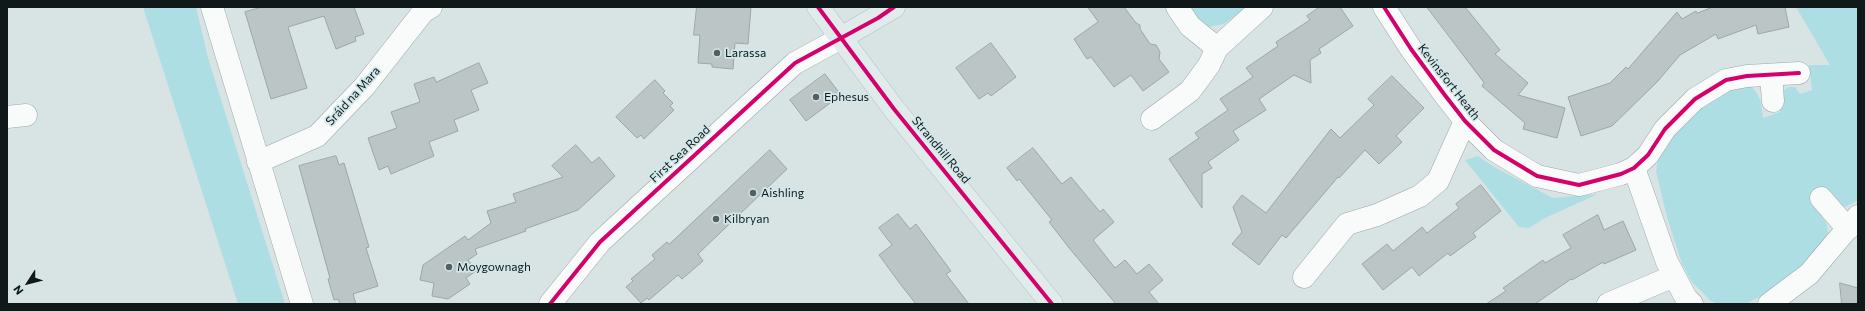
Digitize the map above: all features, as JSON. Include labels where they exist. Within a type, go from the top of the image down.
[{"type":"main road","name":"Strandhill Road","points":[[818,7],[894,109],[1052,304]]},
{"type":"main road","points":[[841,38],[894,7]]},
{"type":"street","points":[[212,7],[302,304]]},
{"type":"street","name":"Sráid na Mara","points":[[258,162],[317,136],[364,87],[423,12],[431,7]]},
{"type":"street","points":[[1177,7],[1190,26],[1217,48]]},
{"type":"street","points":[[1152,119],[1190,91],[1209,65],[1217,48],[1262,7]]},
{"type":"street","name":"Kevinsfort Heath","points":[[1385,7],[1411,49],[1465,121],[1494,150],[1537,176],[1579,185],[1621,174],[1634,168],[1648,155],[1665,128],[1695,99],[1726,80],[1747,76],[1799,74]]},
{"type":"street","name":"First Sea Road","points":[[550,304],[600,242],[795,63],[841,38]]},
{"type":"street","points":[[1771,75],[1773,101]]},
{"type":"street","name":"Kevinsfort Heath","points":[[1304,277],[1347,224],[1377,215],[1420,196],[1438,181],[1465,121]]},
{"type":"street","points":[[1634,168],[1667,262],[1686,298],[1692,304]]},
{"type":"street","points":[[1769,304],[1809,274],[1853,223],[1821,198]]},
{"type":"street","points":[[1608,304],[1674,276]]},
{"type":"shaded area","points":[[143,7],[196,7],[208,58],[285,304],[238,304]]},
{"type":"shaded area","points":[[1190,7],[1247,7],[1224,24],[1208,27],[1198,21]]},
{"type":"shaded area","points":[[1796,7],[1858,7],[1858,200],[1844,208],[1814,202],[1827,225],[1828,236],[1812,258],[1766,293],[1746,304],[1719,304],[1711,301],[1692,282],[1682,264],[1667,217],[1656,172],[1658,157],[1663,145],[1701,103],[1745,81],[1754,89],[1759,97],[1763,118],[1780,112],[1778,95],[1788,87],[1795,87],[1800,94],[1812,90],[1809,65],[1830,65]]},
{"type":"shaded area","points":[[1478,156],[1494,167],[1553,198],[1598,194],[1545,218],[1529,228],[1519,227],[1465,160]]},
{"type":"building","points":[[263,7],[354,7],[364,34],[355,37],[356,41],[336,49],[324,16],[288,27],[307,88],[271,99],[245,12]]},
{"type":"building","name":"Larassa","points":[[697,7],[751,7],[748,44],[735,43],[733,69],[712,67],[712,64],[698,63],[700,35],[694,35]]},
{"type":"building","points":[[1088,7],[1124,7],[1136,23],[1140,25],[1140,29],[1150,44],[1156,45],[1160,52],[1159,59],[1169,72],[1143,91],[1131,75],[1114,87],[1091,57],[1087,59],[1074,39],[1098,22]]},
{"type":"building","points":[[1320,7],[1340,7],[1353,26],[1319,49],[1321,53],[1310,60],[1311,83],[1294,75],[1259,99],[1266,110],[1233,131],[1239,140],[1208,162],[1212,168],[1202,174],[1202,208],[1169,159],[1199,138],[1195,133],[1228,110],[1220,99],[1253,77],[1246,68],[1278,46],[1276,42],[1310,20],[1307,16]]},
{"type":"building","points":[[1427,7],[1465,7],[1500,50],[1495,54],[1528,83],[1518,95],[1565,108],[1557,138],[1523,129],[1525,123],[1482,86],[1484,83]]},
{"type":"building","points":[[1713,7],[1785,7],[1789,27],[1758,34],[1756,25],[1718,39],[1716,34],[1680,55],[1657,82],[1612,126],[1581,136],[1568,97],[1610,83],[1626,67],[1628,69],[1677,12],[1682,19],[1696,11],[1697,13]]},
{"type":"building","points":[[991,43],[1016,77],[991,96],[988,93],[979,99],[956,68]]},
{"type":"building","points":[[479,63],[488,83],[471,90],[479,110],[454,120],[458,131],[429,142],[434,156],[391,174],[388,166],[379,170],[368,138],[397,128],[391,112],[420,102],[414,84],[434,77],[436,82]]},
{"type":"building","name":"Ephesus","points":[[825,74],[841,95],[806,121],[790,100]]},
{"type":"building","points":[[1392,76],[1424,108],[1396,136],[1402,142],[1379,164],[1365,150],[1339,178],[1338,177],[1286,238],[1282,235],[1259,265],[1232,244],[1242,232],[1233,207],[1242,195],[1266,213],[1331,129],[1340,138],[1374,105],[1368,99]]},
{"type":"building","points":[[655,80],[665,91],[663,93],[673,103],[670,106],[674,110],[644,139],[641,135],[637,138],[616,117]]},
{"type":"building","points":[[576,145],[592,163],[599,157],[615,176],[578,210],[525,229],[526,231],[475,249],[477,254],[468,260],[476,271],[466,278],[470,284],[448,299],[432,296],[434,283],[420,280],[423,265],[465,236],[468,240],[491,223],[487,211],[516,202],[513,194],[563,177],[552,166]]},
{"type":"building","points":[[1033,148],[1062,184],[1071,177],[1100,212],[1103,209],[1114,222],[1093,240],[1115,268],[1125,260],[1137,274],[1149,264],[1163,280],[1149,292],[1159,304],[1116,304],[1070,249],[1049,222],[1052,220],[1019,179],[1017,181],[1007,168]]},
{"type":"building","points":[[770,150],[787,169],[698,254],[703,261],[682,279],[678,275],[649,300],[647,298],[641,303],[626,287],[633,281],[631,279],[655,259],[652,255],[667,242],[669,244]]},
{"type":"building","points":[[336,156],[339,165],[344,163],[369,247],[366,248],[378,286],[353,294],[356,304],[340,304],[338,299],[334,300],[328,279],[330,278],[299,166]]},
{"type":"building","points":[[1481,185],[1501,211],[1473,233],[1476,237],[1450,256],[1448,253],[1419,276],[1412,267],[1383,290],[1362,264],[1387,244],[1393,251],[1422,227],[1427,233],[1459,208],[1456,204]]},
{"type":"building","points":[[898,214],[910,229],[916,224],[951,271],[946,274],[969,304],[916,304],[901,285],[879,255],[892,245],[879,228]]},
{"type":"building","points":[[1598,215],[1604,230],[1623,221],[1636,250],[1604,264],[1603,262],[1572,280],[1571,279],[1535,304],[1486,304],[1506,291],[1503,288],[1543,260],[1545,263],[1571,248],[1563,235]]},
{"type":"building","points":[[1840,283],[1858,288],[1858,304],[1842,304]]},
{"type":"cycle path","points":[[818,7],[894,109],[1052,304]]},
{"type":"cycle path","points":[[550,304],[600,242],[795,63],[878,18],[894,7]]},
{"type":"cycle path","points":[[1384,7],[1411,49],[1444,94],[1465,121],[1494,150],[1537,176],[1579,185],[1621,174],[1634,168],[1648,155],[1665,129],[1695,99],[1726,80],[1747,76],[1799,73]]},
{"type":"place","name":"Larassa","points":[[717,53]]},
{"type":"place","name":"Ephesus","points":[[816,97]]},
{"type":"place","name":"Aishling","points":[[753,193]]},
{"type":"place","name":"Kilbryan","points":[[716,219]]},
{"type":"place","name":"Moygownagh","points":[[449,267]]}]
